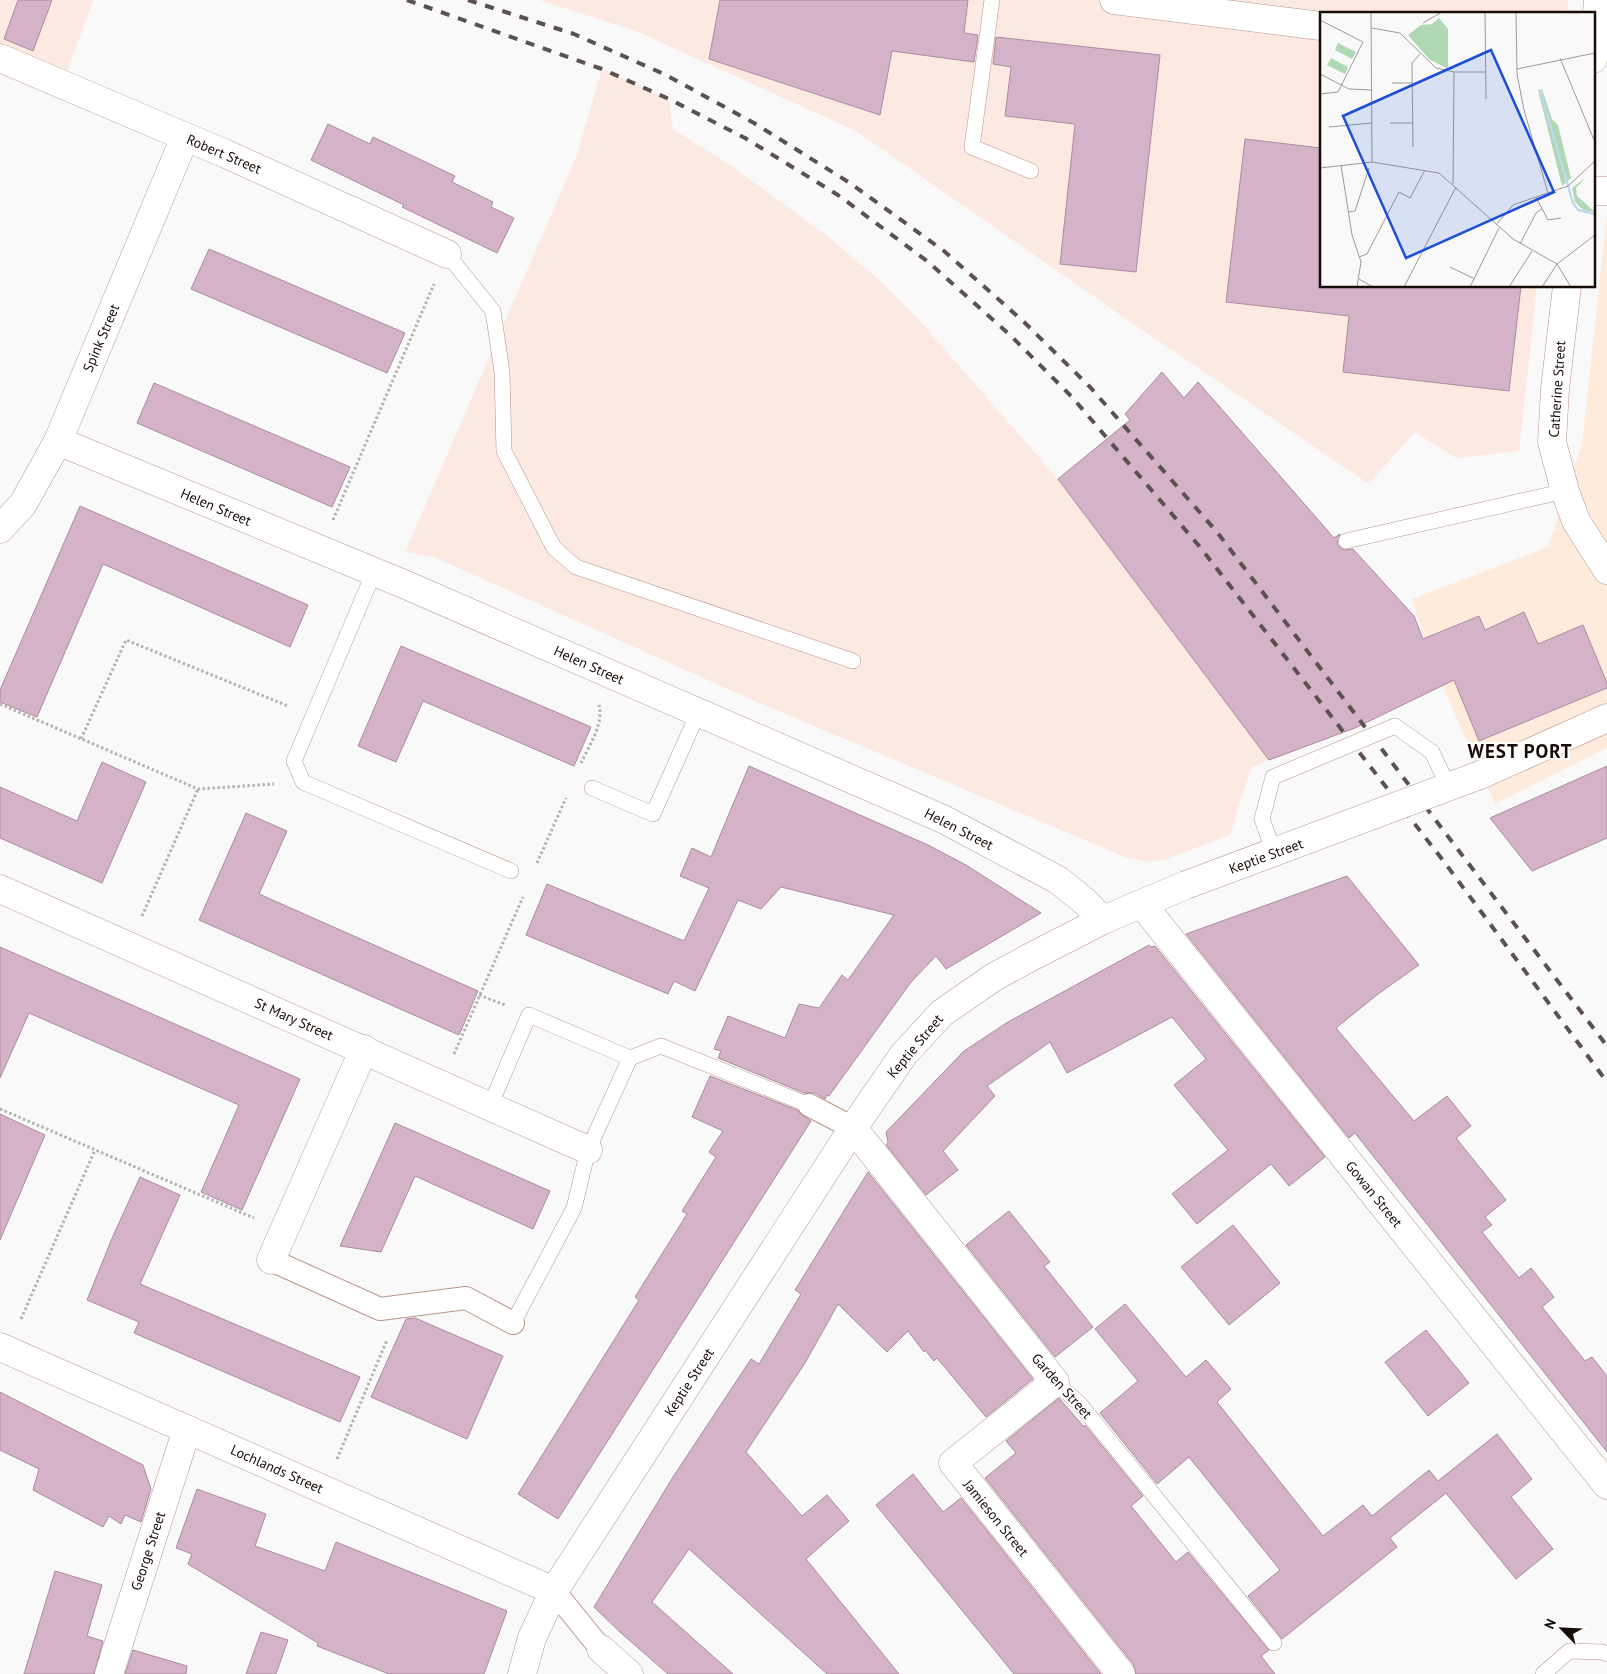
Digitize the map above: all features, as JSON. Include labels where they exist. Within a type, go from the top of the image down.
[{"type":"street","points":[[1114,0],[1320,26]]},
{"type":"street","points":[[1594,47],[1598,0]]},
{"type":"street","name":"Robert Street","points":[[0,58],[226,154],[446,254]]},
{"type":"street","name":"Spink Street","points":[[0,529],[23,504],[58,441],[185,137]]},
{"type":"street","points":[[1594,191],[1607,191]]},
{"type":"street","name":"Catherine Street","points":[[1567,288],[1555,389],[1552,442],[1565,492],[1576,521],[1607,570]]},
{"type":"street","name":"Helen Street","points":[[58,441],[374,572],[943,819],[1058,880],[1083,900],[1103,920]]},
{"type":"street","name":"Keptie Street","points":[[522,1674],[532,1638],[554,1591],[853,1128],[904,1054],[942,1012],[994,976],[1103,920],[1186,885],[1480,775],[1607,718]]},
{"type":"street","name":"St Mary Street","points":[[0,889],[588,1150]]},
{"type":"street","name":"Gowan Street","points":[[1142,904],[1607,1485]]},
{"type":"street","points":[[364,1049],[271,1260],[380,1309],[466,1298],[513,1323]]},
{"type":"street","points":[[808,1105],[853,1128]]},
{"type":"street","name":"Garden Street","points":[[853,1128],[1055,1382]]},
{"type":"street","name":"Lochlands Street","points":[[4,1348],[554,1591]]},
{"type":"street","name":"Jamieson Street","points":[[1055,1382],[953,1463],[1121,1674]]},
{"type":"street","name":"George Street","points":[[109,1674],[186,1429]]},
{"type":"street","points":[[554,1591],[601,1649],[629,1674]]},
{"type":"lane","points":[[992,0],[972,147],[1031,171]]},
{"type":"lane","points":[[446,254],[493,311],[502,372],[504,451],[554,548],[576,567],[853,661]]},
{"type":"lane","points":[[1346,541],[1565,492]]},
{"type":"lane","points":[[374,572],[294,761],[303,782],[511,871]]},
{"type":"lane","points":[[592,788],[653,814],[698,712]]},
{"type":"lane","points":[[1274,853],[1262,819],[1273,777],[1395,726],[1432,752],[1448,786]]},
{"type":"lane","points":[[490,1106],[529,1015],[630,1058],[661,1046],[808,1105]]},
{"type":"lane","points":[[513,1323],[574,1208],[588,1150],[630,1058]]},
{"type":"lane","name":"Garden Street","points":[[1055,1382],[1079,1403],[1274,1643]]},
{"type":"lane","points":[[1543,1674],[1569,1651],[1607,1654]]},
{"type":"path","points":[[320,550],[446,254]]},
{"type":"path","points":[[81,739],[126,640],[313,717]]},
{"type":"path","points":[[0,704],[198,789],[303,782]]},
{"type":"path","points":[[128,947],[198,789]]},
{"type":"path","points":[[0,1109],[283,1230]]},
{"type":"path","points":[[4,1348],[95,1150]]},
{"type":"path","points":[[324,1489],[388,1338],[380,1309]]},
{"type":"shaded area","points":[[0,0],[93,0],[66,75],[0,46]]},
{"type":"shaded area","points":[[539,0],[1568,0],[1567,12],[1320,12],[1320,288],[1537,288],[1519,451],[1456,458],[1415,432],[1369,484],[1135,325],[856,131],[636,31]]},
{"type":"shaded area","points":[[602,69],[669,99],[673,129],[730,165],[830,238],[879,280],[920,321],[1058,479],[1269,760],[1251,768],[1230,835],[1167,859],[1149,862],[1125,857],[750,699],[434,557],[405,552],[577,155]]},
{"type":"shaded area","points":[[1607,214],[1607,748],[1495,804],[1446,694],[1425,641],[1412,599],[1548,547],[1582,444]]},
{"type":"building","points":[[18,0],[52,0],[33,51],[4,39]]},
{"type":"building","points":[[720,0],[968,0],[964,33],[978,35],[974,62],[892,51],[880,115],[709,59]]},
{"type":"building","points":[[996,37],[1160,55],[1136,272],[1060,264],[1075,124],[1005,116],[1011,67],[993,64]]},
{"type":"building","points":[[328,124],[370,144],[373,137],[455,176],[452,182],[493,202],[491,207],[514,218],[497,253],[311,160]]},
{"type":"building","points":[[1245,139],[1320,148],[1320,288],[1521,288],[1509,391],[1343,372],[1349,316],[1226,302]]},
{"type":"building","points":[[209,249],[405,333],[387,373],[191,289]]},
{"type":"building","points":[[1162,372],[1184,398],[1198,382],[1334,538],[1340,534],[1337,543],[1340,548],[1344,550],[1353,549],[1414,616],[1423,639],[1479,616],[1485,630],[1524,612],[1538,644],[1583,625],[1607,683],[1607,688],[1479,741],[1454,680],[1355,728],[1269,760],[1058,479],[1130,420],[1125,414]]},
{"type":"building","points":[[154,383],[350,467],[332,507],[137,423]]},
{"type":"building","points":[[80,506],[308,605],[290,647],[103,564],[37,717],[0,702],[0,690]]},
{"type":"building","points":[[401,646],[591,727],[574,766],[423,701],[396,762],[358,746]]},
{"type":"building","points":[[102,762],[146,782],[102,883],[0,838],[0,787],[77,821]]},
{"type":"building","points":[[749,766],[928,845],[966,865],[1041,913],[946,969],[936,956],[911,982],[825,1099],[815,1093],[804,1093],[718,1058],[721,1051],[714,1049],[728,1016],[785,1038],[799,1004],[819,1008],[842,975],[848,980],[894,915],[781,887],[761,909],[738,900],[695,991],[674,981],[668,994],[526,935],[547,884],[684,941],[709,888],[680,876],[692,848],[711,857]]},
{"type":"building","points":[[1607,766],[1607,838],[1532,871],[1490,818]]},
{"type":"building","points":[[246,813],[287,831],[259,894],[478,991],[459,1035],[199,920]]},
{"type":"building","points":[[1347,876],[1419,965],[1378,994],[1336,1028],[1414,1121],[1447,1096],[1471,1126],[1456,1138],[1506,1200],[1485,1217],[1492,1225],[1482,1232],[1519,1278],[1531,1268],[1554,1297],[1542,1307],[1585,1361],[1592,1357],[1607,1376],[1607,1452],[1355,1133],[1349,1138],[1186,934]]},
{"type":"building","points":[[1149,945],[1151,947],[1155,946],[1325,1157],[1289,1186],[1271,1164],[1197,1224],[1172,1194],[1228,1150],[1174,1085],[1206,1059],[1172,1017],[1067,1073],[1050,1042],[987,1086],[995,1096],[943,1151],[958,1170],[926,1195],[886,1145],[888,1142],[886,1132],[964,1051],[1008,1022]]},
{"type":"building","points":[[0,947],[300,1079],[242,1210],[201,1192],[239,1105],[29,1013],[0,1078]]},
{"type":"building","points":[[710,1076],[797,1110],[811,1121],[558,1519],[518,1494],[639,1300],[635,1297],[687,1214],[682,1211],[716,1157],[709,1152],[723,1131],[692,1117]]},
{"type":"building","points":[[0,1114],[45,1135],[0,1240]]},
{"type":"building","points":[[395,1123],[550,1191],[533,1229],[415,1176],[381,1252],[340,1246]]},
{"type":"building","points":[[868,1172],[1033,1379],[986,1417],[937,1358],[934,1361],[925,1350],[924,1352],[908,1331],[887,1352],[838,1304],[805,1363],[746,1452],[802,1516],[827,1495],[849,1521],[806,1559],[899,1674],[827,1674],[689,1549],[652,1602],[733,1674],[668,1674],[594,1607],[673,1477],[751,1359],[759,1364],[801,1294],[795,1290]]},
{"type":"building","points":[[140,1177],[180,1195],[140,1284],[360,1377],[340,1422],[134,1333],[139,1322],[87,1300]]},
{"type":"building","points":[[1009,1211],[1050,1262],[1044,1266],[1093,1327],[1055,1357],[966,1245]]},
{"type":"building","points":[[1233,1225],[1280,1283],[1229,1325],[1181,1267]]},
{"type":"building","points":[[1125,1304],[1186,1377],[1206,1360],[1231,1389],[1217,1402],[1323,1536],[1363,1505],[1372,1516],[1429,1470],[1438,1481],[1497,1434],[1532,1479],[1511,1497],[1553,1549],[1516,1579],[1446,1493],[1390,1538],[1397,1547],[1282,1639],[1248,1596],[1280,1570],[1189,1457],[1157,1484],[1100,1413],[1138,1381],[1095,1329]]},
{"type":"building","points":[[415,1318],[503,1356],[467,1439],[371,1397],[406,1319]]},
{"type":"building","points":[[1426,1330],[1469,1383],[1428,1416],[1385,1362]]},
{"type":"building","points":[[0,1392],[143,1465],[151,1489],[141,1522],[125,1515],[121,1524],[109,1516],[103,1527],[33,1490],[39,1469],[0,1450]]},
{"type":"building","points":[[1059,1398],[1084,1427],[1085,1425],[1143,1496],[1131,1506],[1176,1562],[1188,1552],[1269,1650],[1261,1656],[1275,1674],[1136,1674],[1133,1664],[985,1478],[1016,1453],[1006,1441]]},
{"type":"building","points":[[913,1474],[943,1512],[961,1498],[1101,1674],[1014,1674],[876,1505]]},
{"type":"building","points":[[197,1489],[266,1514],[255,1546],[325,1571],[336,1542],[507,1611],[484,1674],[389,1674],[317,1646],[318,1643],[188,1564],[192,1554],[176,1548]]},
{"type":"building","points":[[55,1571],[102,1585],[87,1636],[103,1641],[94,1674],[24,1674]]},
{"type":"building","points":[[261,1632],[288,1640],[276,1674],[246,1674]]},
{"type":"building","points":[[133,1650],[187,1666],[186,1674],[125,1674]]},
{"type":"railway","points":[[407,0],[602,69],[669,99],[745,138],[838,195],[927,261],[1010,335],[1072,397],[1200,547],[1445,863],[1607,1082]]},
{"type":"railway","points":[[468,0],[574,34],[666,75],[754,123],[850,183],[944,251],[1024,322],[1090,387],[1217,532],[1607,1046]]},
{"type":"district","name":"WEST PORT","points":[[1520,751]]}]
